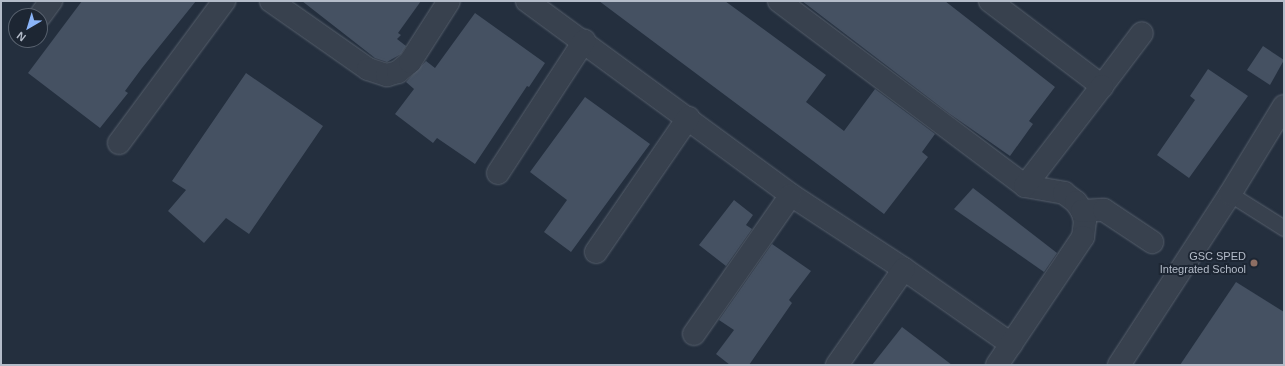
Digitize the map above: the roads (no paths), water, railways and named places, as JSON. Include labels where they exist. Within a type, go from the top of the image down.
[{"type":"street","points":[[119,143],[224,1]]},
{"type":"street","points":[[271,1],[368,68],[387,75],[398,72],[410,62],[449,1]]},
{"type":"street","points":[[527,1],[584,41],[791,194],[904,269],[1011,344]]},
{"type":"street","points":[[779,1],[1025,186],[1064,193],[1076,202],[1082,211],[1085,221],[1083,237],[997,365]]},
{"type":"street","points":[[990,1],[1102,86]]},
{"type":"street","points":[[1025,186],[1142,33]]},
{"type":"street","points":[[498,173],[584,41]]},
{"type":"street","points":[[1119,365],[1230,194],[1284,106]]},
{"type":"street","points":[[596,252],[688,118]]},
{"type":"street","points":[[694,334],[791,194]]},
{"type":"street","points":[[1082,211],[1104,210],[1152,242]]},
{"type":"street","points":[[837,365],[904,269]]},
{"type":"lane","points":[[1230,194],[1284,228]]},
{"type":"place","name":"GSC SPED Integrated School","points":[[1254,263]]}]
